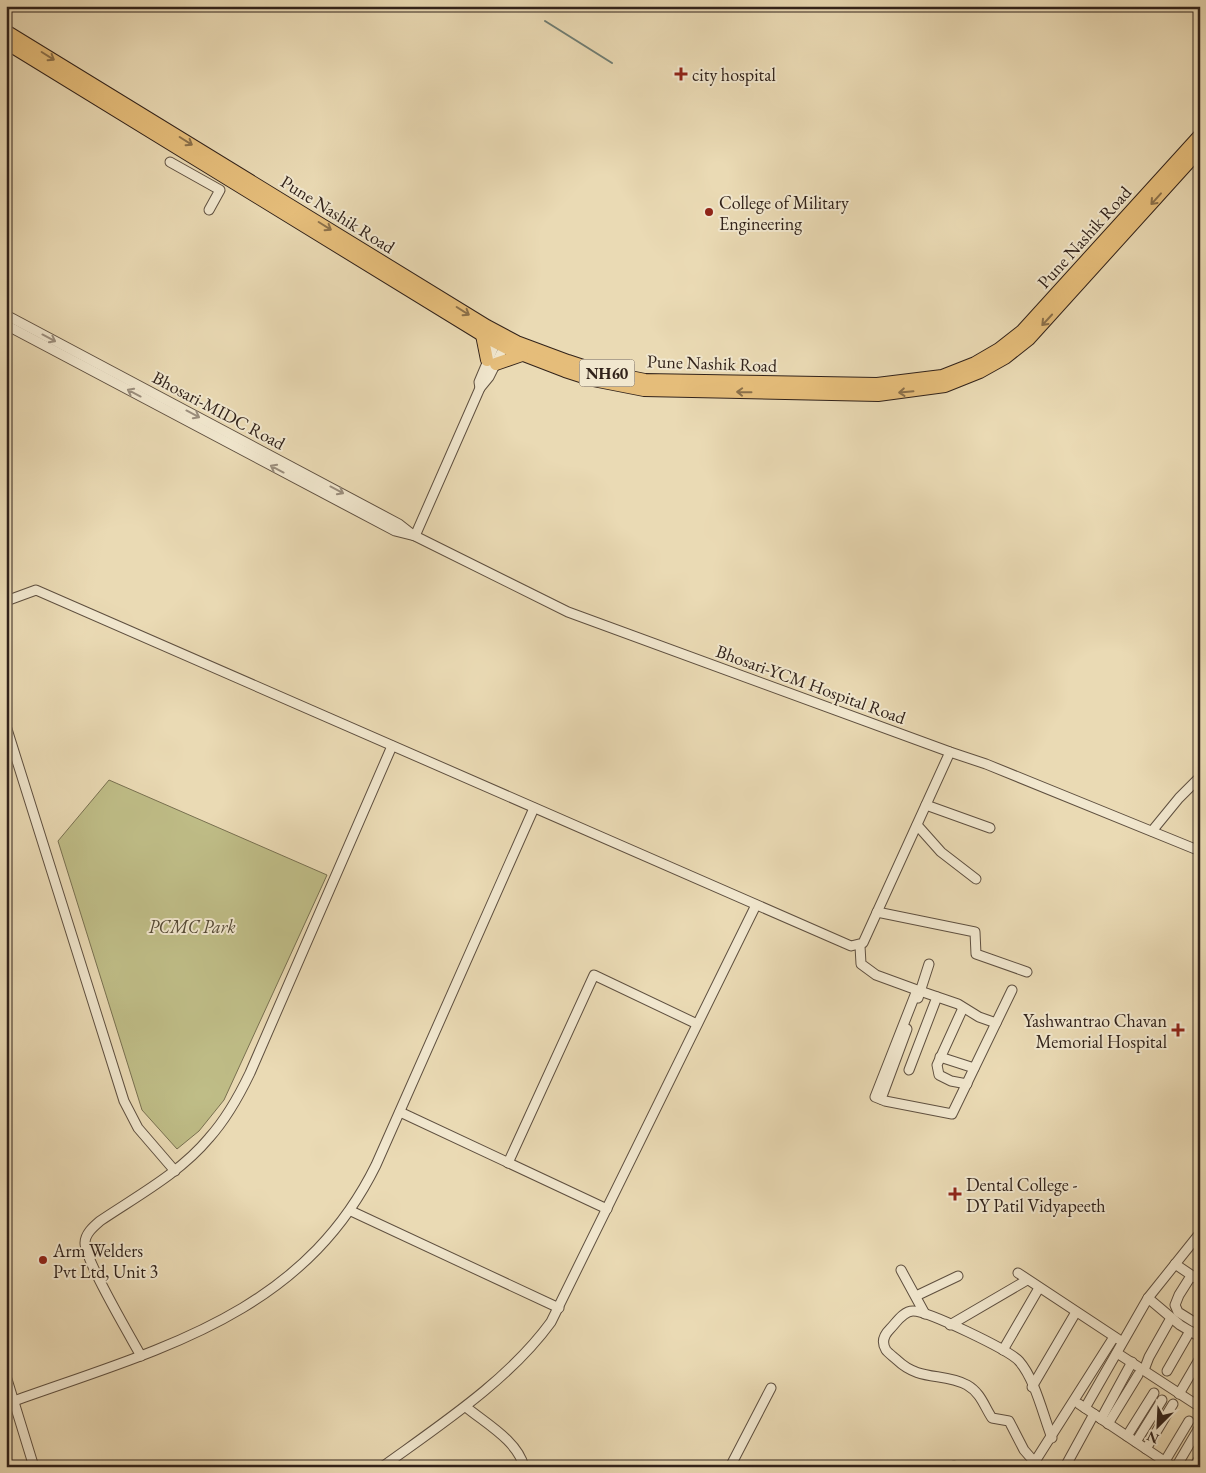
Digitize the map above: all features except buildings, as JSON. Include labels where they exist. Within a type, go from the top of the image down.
[{"type":"highway","name":"Pune Nashik Road","points":[[6,31],[502,340],[522,355],[593,380],[644,390],[878,395],[945,386],[980,372],[1005,358],[1029,339],[1174,172],[1200,134]]},
{"type":"highway","name":"Pune Nashik Road","points":[[6,43],[482,335],[577,364],[645,380],[877,384],[942,376],[975,363],[1000,349],[1022,331],[1174,172],[1200,150]]},
{"type":"highway","points":[[482,335],[492,362],[522,355]]},
{"type":"street","points":[[170,162],[220,190],[209,210]]},
{"type":"street","name":"Bhosari-MIDC Road","points":[[6,316],[399,524],[415,536]]},
{"type":"street","name":"Bhosari-MIDC Road","points":[[6,325],[395,532],[415,536]]},
{"type":"street","points":[[415,536],[480,388],[479,382],[492,362],[502,340]]},
{"type":"street","name":"Bhosari-YCM Hospital Road","points":[[415,536],[568,612],[986,764],[1200,851]]},
{"type":"street","points":[[6,601],[36,590],[848,945],[860,946]]},
{"type":"street","points":[[6,726],[124,1101],[138,1128],[174,1171]]},
{"type":"street","points":[[140,1356],[91,1262],[85,1244],[93,1226],[174,1171],[196,1153],[220,1124],[250,1073],[392,746]]},
{"type":"street","points":[[950,752],[860,946],[861,964],[876,975],[937,997],[963,1008],[978,1017],[996,1023]]},
{"type":"street","points":[[1152,831],[1179,798],[1200,777]]},
{"type":"street","points":[[926,805],[990,828]]},
{"type":"street","points":[[14,1401],[140,1356],[220,1322],[261,1298],[299,1268],[351,1211],[376,1165],[534,808]]},
{"type":"street","points":[[917,825],[941,852],[976,879]]},
{"type":"street","points":[[382,1467],[466,1406],[533,1344],[551,1322],[756,905]]},
{"type":"street","points":[[877,912],[975,932],[976,954],[1027,972]]},
{"type":"street","points":[[927,963],[876,1097],[952,1114],[1012,990]]},
{"type":"street","points":[[508,1163],[594,975],[697,1024]]},
{"type":"street","points":[[909,1070],[937,997]]},
{"type":"street","points":[[963,1008],[937,1065],[939,1076],[951,1081],[967,1084]]},
{"type":"street","points":[[940,1058],[974,1068]]},
{"type":"street","points":[[400,1112],[607,1209]]},
{"type":"street","points":[[351,1211],[559,1308]]},
{"type":"street","points":[[1084,1408],[1148,1298],[1200,1233]]},
{"type":"street","points":[[1175,1264],[1200,1281]]},
{"type":"street","points":[[901,1270],[925,1314]]},
{"type":"street","points":[[1018,1274],[1123,1343]]},
{"type":"street","points":[[916,1296],[958,1276]]},
{"type":"street","points":[[1192,1276],[1179,1295],[1175,1305],[1178,1312],[1194,1322]]},
{"type":"street","points":[[950,1324],[1027,1280]]},
{"type":"street","points":[[1003,1350],[1039,1288]]},
{"type":"street","points":[[1148,1298],[1171,1318],[1200,1337]]},
{"type":"street","points":[[1052,1438],[1032,1387],[1030,1377],[1019,1361],[1003,1350],[950,1324],[912,1311],[905,1313],[884,1335],[886,1350],[907,1369],[916,1374],[967,1385],[982,1398],[992,1418],[1009,1421],[1024,1450],[1036,1465],[1052,1467]]},
{"type":"street","points":[[1032,1387],[1076,1312]]},
{"type":"street","points":[[1065,1467],[1101,1419],[1141,1373],[1148,1357],[1171,1318]]},
{"type":"street","points":[[1167,1371],[1190,1331]]},
{"type":"street","points":[[1036,1465],[1114,1337]]},
{"type":"street","points":[[1117,1353],[1132,1362],[1141,1373],[1199,1405]]},
{"type":"street","points":[[1179,1394],[1200,1358]]},
{"type":"street","points":[[1101,1419],[1132,1362]]},
{"type":"street","points":[[6,1376],[34,1467]]},
{"type":"street","points":[[730,1467],[771,1388]]},
{"type":"street","points":[[1126,1436],[1154,1393]]},
{"type":"street","points":[[1136,1442],[1162,1400]]},
{"type":"street","points":[[1074,1401],[1171,1465]]},
{"type":"street","points":[[1146,1449],[1173,1404]]},
{"type":"street","points":[[466,1406],[517,1451],[524,1467]]},
{"type":"street","points":[[1171,1465],[1189,1421]]},
{"type":"street","points":[[1171,1465],[1199,1428]]},
{"type":"street","points":[[1194,1467],[1200,1457]]},
{"type":"green space","name":"PCMC Park","points":[[109,780],[327,875],[224,1100],[199,1131],[177,1149],[142,1110],[58,841]]},
{"type":"waterway","points":[[545,21],[612,63]]},
{"type":"place","name":"city hospital","points":[[681,74]]},
{"type":"place","name":"College of Military Engineering","points":[[709,212]]},
{"type":"place","name":"Yashwantrao Chavan Memorial Hospital","points":[[1178,1030]]},
{"type":"place","name":"Dental College - DY Patil Vidyapeeth","points":[[955,1194]]},
{"type":"place","name":"Arm Welders Pvt Ltd, Unit 3","points":[[43,1260]]}]
